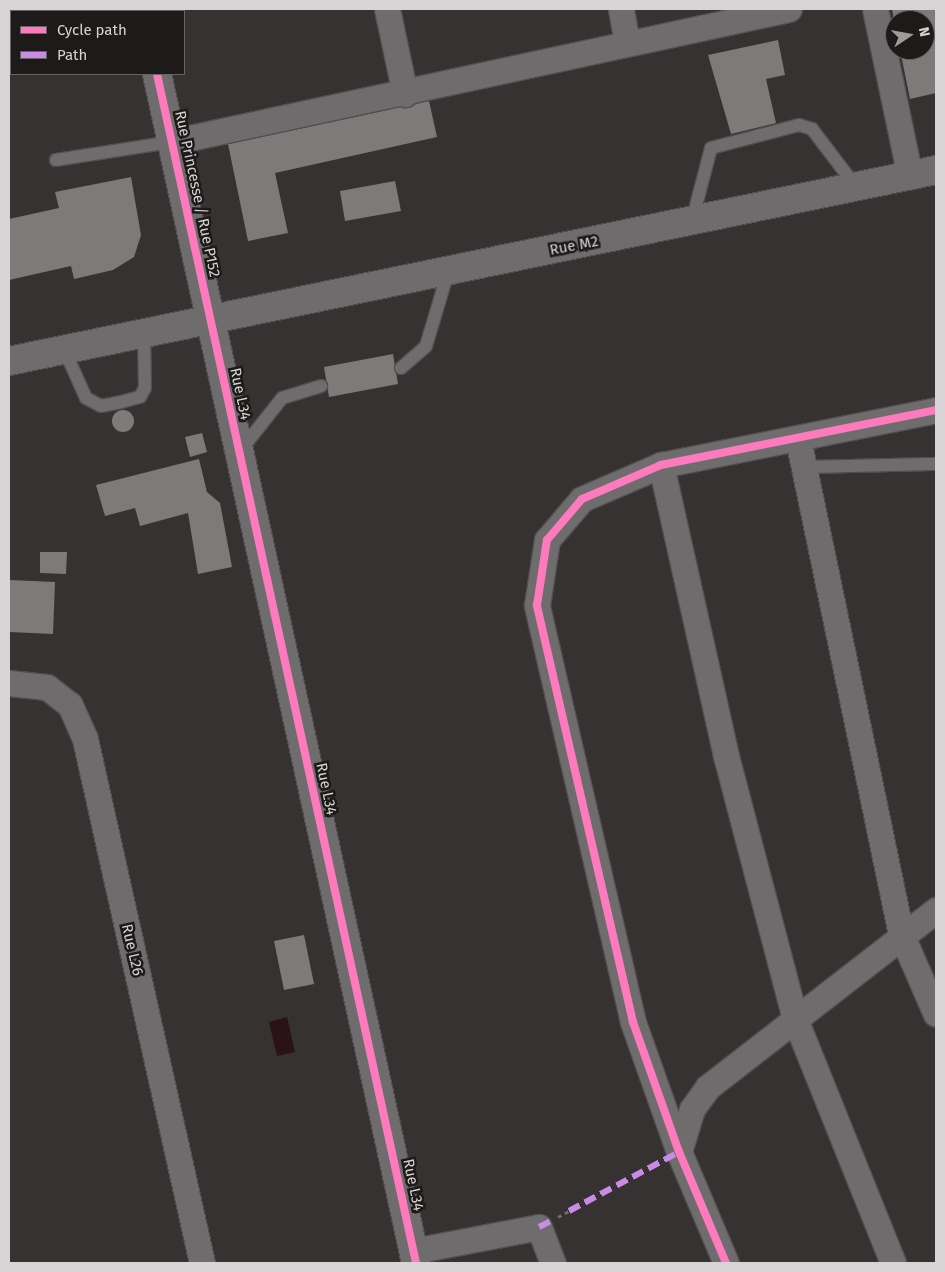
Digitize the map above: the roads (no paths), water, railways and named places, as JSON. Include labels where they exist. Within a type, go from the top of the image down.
[{"type":"street","points":[[387,9],[405,94]]},
{"type":"street","points":[[621,9],[627,43]]},
{"type":"street","points":[[171,142],[405,94],[627,43],[789,9]]},
{"type":"street","points":[[875,9],[910,176]]},
{"type":"street","name":"Rue Princesse / Rue P152","points":[[157,75],[211,320]]},
{"type":"street","name":"Rue M2","points":[[9,360],[692,223],[936,170]]},
{"type":"street","name":"Rue L34","points":[[211,320],[238,454],[414,1257]]},
{"type":"street","points":[[726,1263],[678,1152],[633,1022],[537,605],[547,540],[582,499],[662,465],[936,411]]},
{"type":"street","points":[[798,439],[901,934],[936,1014]]},
{"type":"street","points":[[662,465],[726,756],[796,1019],[893,1263]]},
{"type":"street","name":"Rue L26","points":[[9,683],[47,687],[70,706],[85,739],[202,1263]]},
{"type":"street","points":[[678,1152],[692,1109],[708,1087],[901,934],[936,910]]},
{"type":"street","points":[[414,1257],[539,1228],[552,1263]]},
{"type":"lane","points":[[692,223],[711,148],[799,125],[812,129],[857,188]]},
{"type":"lane","points":[[56,160],[171,142]]},
{"type":"lane","points":[[401,368],[426,346],[448,272]]},
{"type":"lane","points":[[64,350],[86,398],[101,406],[121,402],[140,397],[145,388],[144,334]]},
{"type":"lane","points":[[238,454],[282,398],[321,386]]},
{"type":"lane","points":[[804,467],[936,464]]}]
